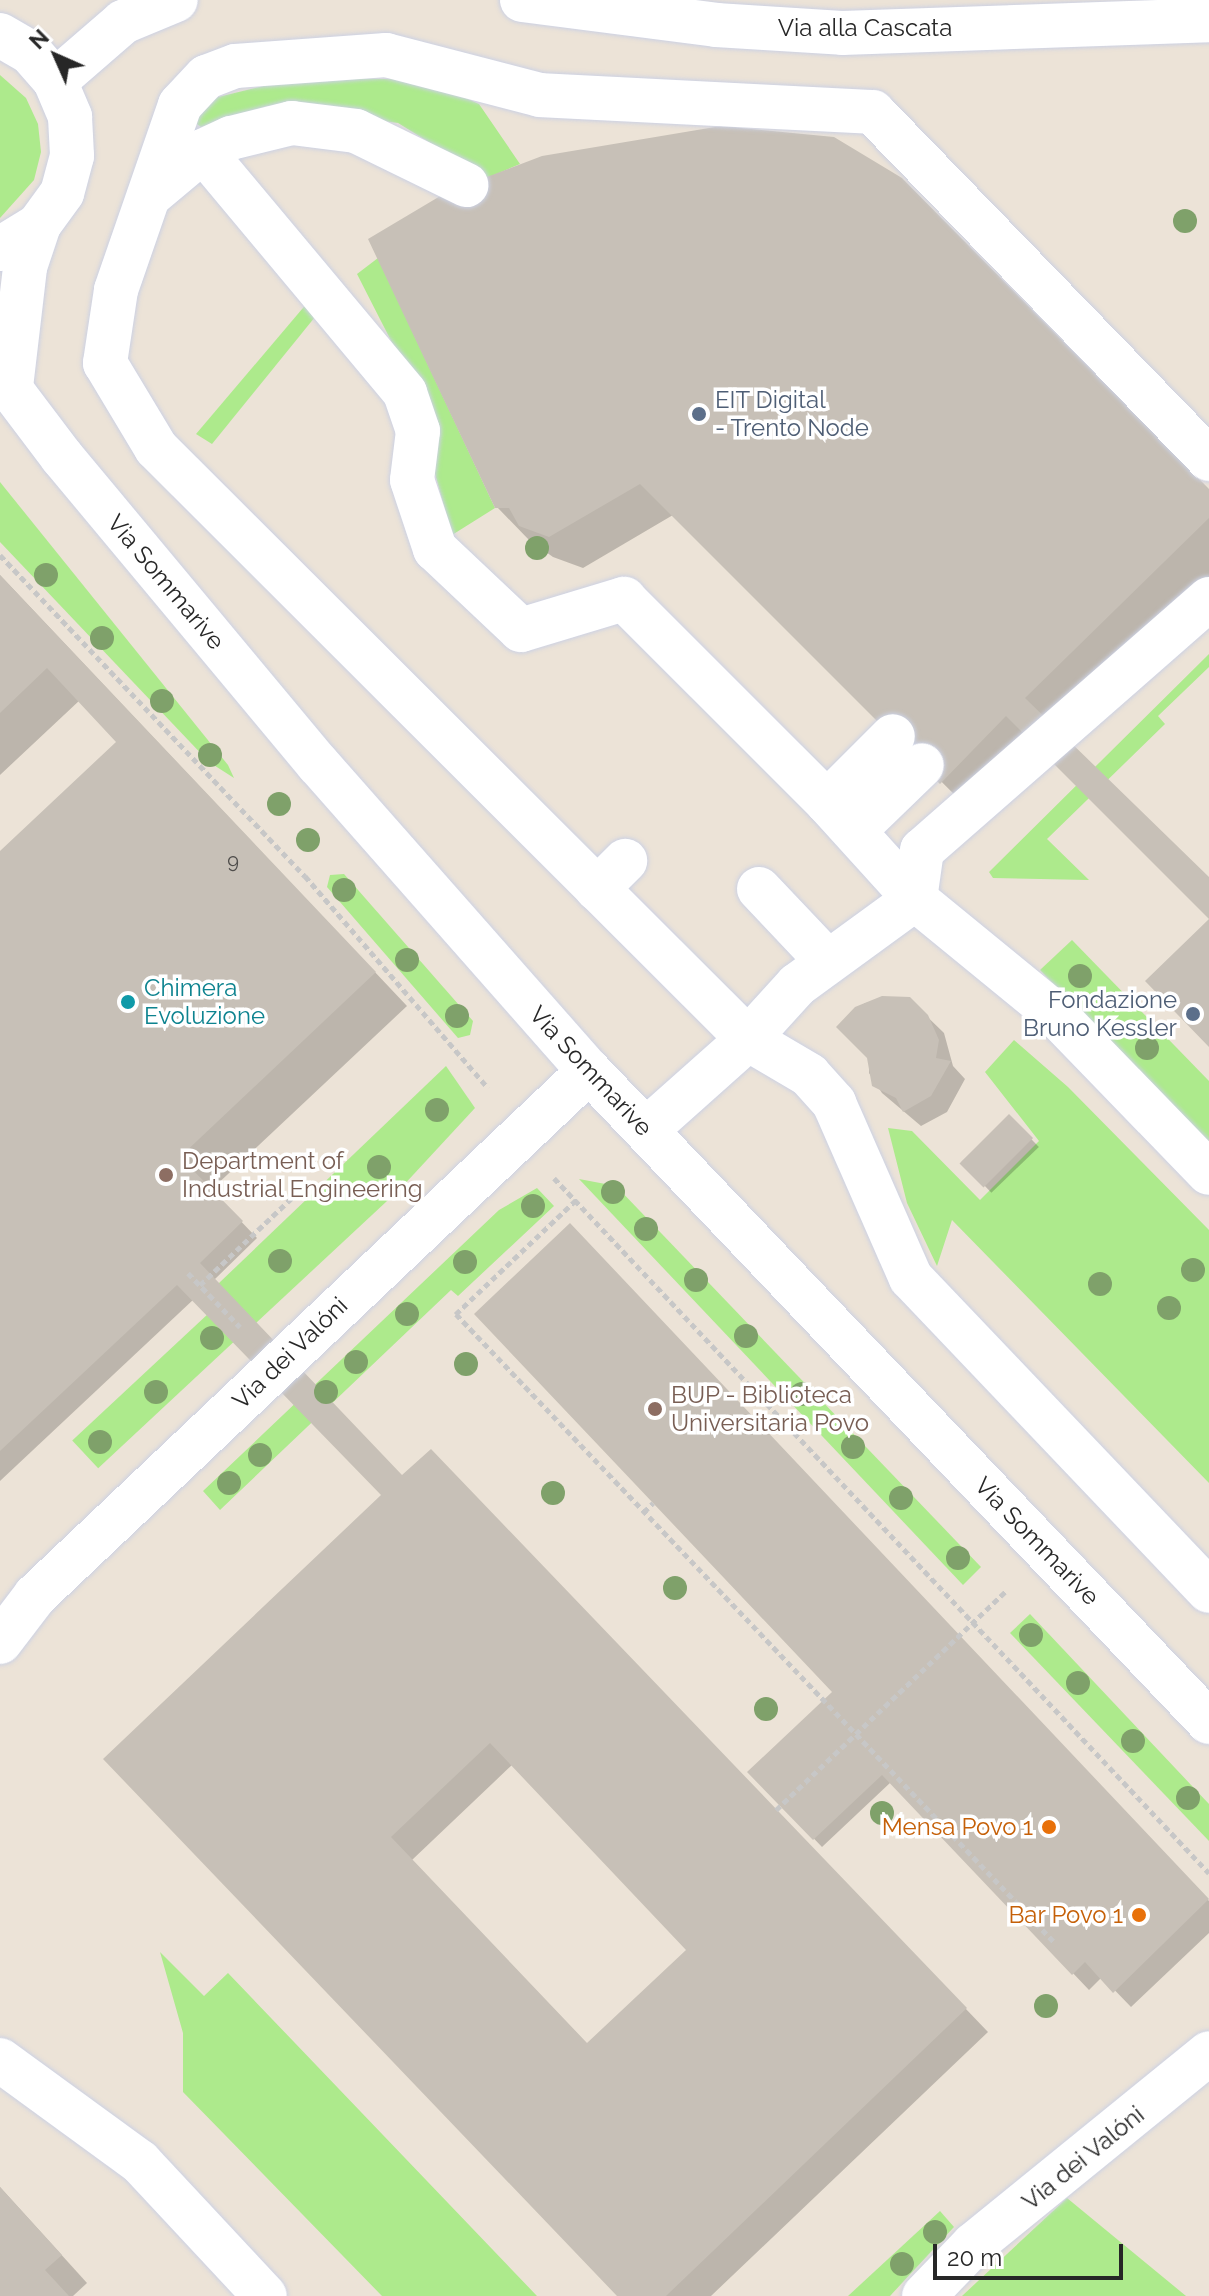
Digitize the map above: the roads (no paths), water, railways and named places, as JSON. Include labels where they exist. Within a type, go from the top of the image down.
[{"type":"street","points":[[55,81],[123,22],[176,0]]},
{"type":"street","name":"Via alla Cascata","points":[[522,0],[716,25],[842,33],[1209,20]]},
{"type":"street","points":[[0,35],[30,52],[55,81],[70,117],[72,156],[62,193],[39,225],[0,249]]},
{"type":"street","points":[[1209,459],[873,112],[540,95],[386,55],[235,66],[206,77],[180,105],[116,290],[105,363],[156,448],[611,875],[748,1039],[809,1075],[834,1103],[911,1278],[1209,1591]]},
{"type":"street","points":[[149,196],[203,151],[292,123],[356,131],[466,185]]},
{"type":"street","points":[[203,151],[405,393],[418,431],[412,480],[435,549],[521,630],[624,599],[841,816],[915,899],[1053,1012],[1209,1173]]},
{"type":"street","name":"Via Sommarive","points":[[39,225],[25,267],[4,393],[62,457],[318,764],[589,1071],[1209,1722]]},
{"type":"street","points":[[646,1130],[748,1039],[797,985],[915,899],[922,850],[1209,599]]},
{"type":"street","points":[[841,816],[908,751]]},
{"type":"street","points":[[759,889],[828,962]]},
{"type":"street","name":"Via dei Valóni","points":[[0,1642],[35,1596],[589,1071]]},
{"type":"street","name":"Via dei Valóni","points":[[924,2296],[973,2245],[1209,2053]]},
{"type":"street","points":[[0,2060],[140,2162],[265,2296]]},
{"type":"place","name":"EIT Digital - Trento Node","points":[[699,414]]},
{"type":"place","name":"Chimera Evoluzione","points":[[128,1002]]},
{"type":"place","name":"Fondazione Bruno Kessler","points":[[1193,1014]]},
{"type":"place","name":"Department of Industrial Engineering","points":[[166,1175]]},
{"type":"place","name":"BUP - Biblioteca Universitaria Povo","points":[[655,1409]]},
{"type":"place","name":"Mensa Povo 1","points":[[1049,1827]]},
{"type":"place","name":"Bar Povo 1","points":[[1139,1915]]}]
